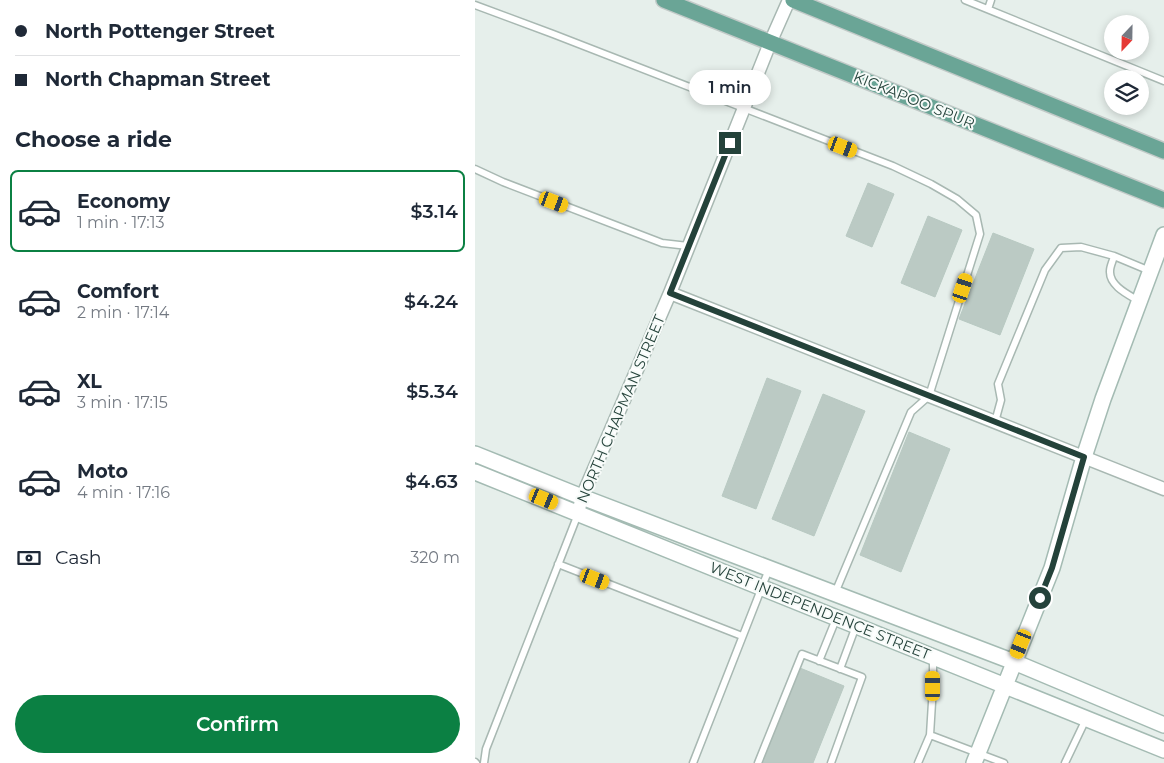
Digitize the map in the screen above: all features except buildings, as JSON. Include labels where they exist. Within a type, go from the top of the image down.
[{"type":"main road","name":"KICKAPOO SPUR","points":[[664,0],[1164,200]]},
{"type":"main road","points":[[791,0],[1164,151]]},
{"type":"street","name":"NORTH CHAPMAN STREET","points":[[578,513],[582,497],[670,293],[770,43],[791,0]]},
{"type":"street","points":[[975,758],[1052,568],[1103,399],[1164,235]]},
{"type":"street","points":[[670,293],[1164,489]]},
{"type":"street","name":"WEST INDEPENDENCE STREET","points":[[475,454],[582,497],[1014,662],[1164,725]]},
{"type":"street","name":"WEST INDEPENDENCE STREET","points":[[475,472],[1164,750]]},
{"type":"lane","points":[[965,0],[1164,81]]},
{"type":"lane","points":[[987,9],[991,0]]},
{"type":"lane","points":[[475,6],[893,166],[957,199],[976,215],[980,234],[929,396],[911,412],[834,594]]},
{"type":"lane","points":[[475,169],[503,182],[662,243],[688,246]]},
{"type":"lane","points":[[995,422],[1001,400],[997,384],[1045,270],[1061,248],[1081,246],[1114,256],[1151,271]]},
{"type":"lane","points":[[1114,256],[1109,273],[1113,281],[1120,290],[1139,301]]},
{"type":"lane","points":[[484,763],[486,749],[578,513]]},
{"type":"lane","points":[[558,564],[742,636]]},
{"type":"lane","points":[[693,763],[769,569]]},
{"type":"lane","points":[[819,661],[837,618]]},
{"type":"lane","points":[[840,669],[856,626]]},
{"type":"lane","points":[[757,763],[802,654],[863,678],[831,763]]},
{"type":"lane","points":[[918,763],[930,735],[933,657]]},
{"type":"lane","points":[[1065,763],[1086,719]]},
{"type":"lane","points":[[930,735],[975,758],[1004,763]]},
{"type":"route","points":[[730,143],[670,293],[1084,457],[1052,568],[1040,598]]}]
